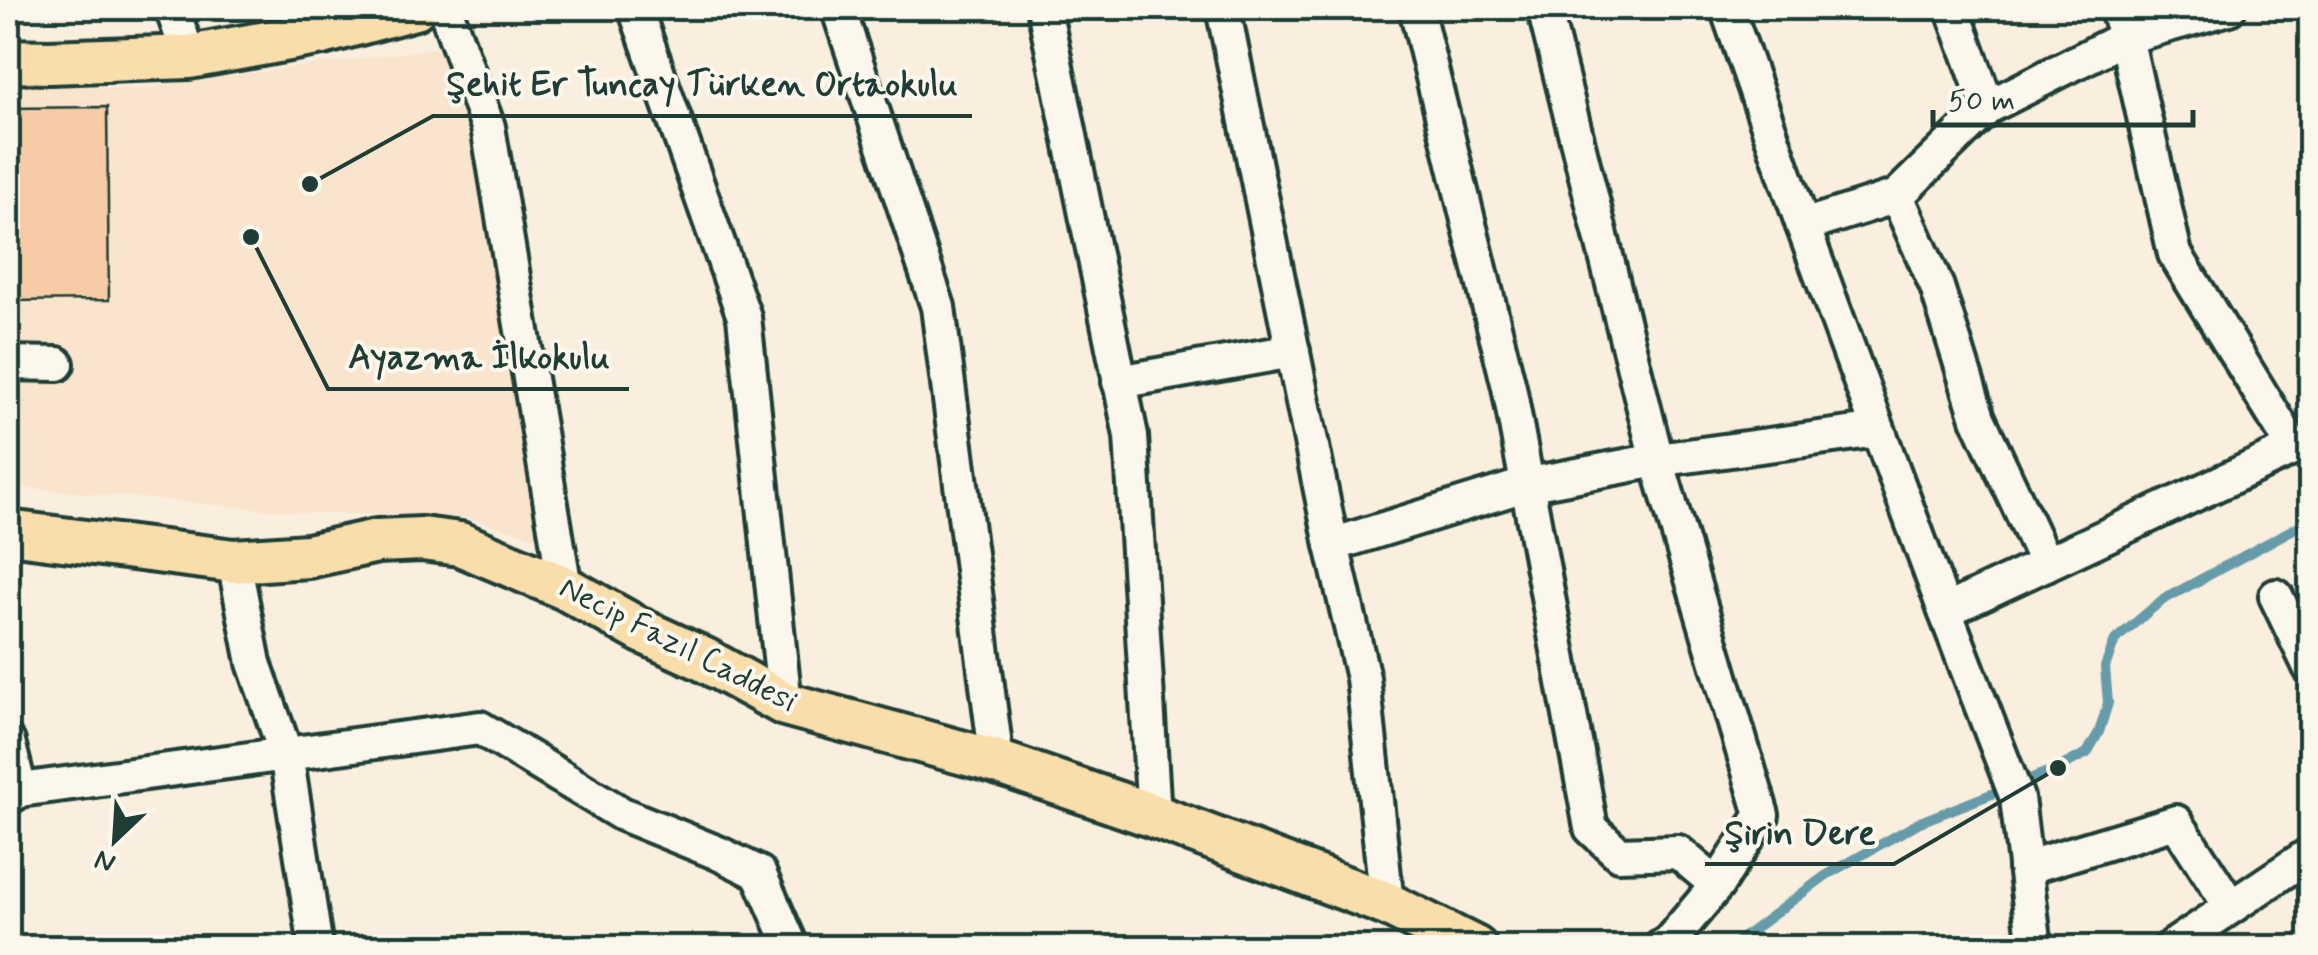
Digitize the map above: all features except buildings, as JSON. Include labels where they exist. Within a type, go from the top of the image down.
[{"type":"main road","points":[[8,61],[189,57],[322,33],[414,8]]},
{"type":"main road","name":"Necip Fazıl Caddesi","points":[[8,532],[234,561],[308,556],[377,541],[422,539],[460,544],[565,588],[784,704],[997,762],[1154,816],[1387,904],[1475,948]]},
{"type":"main road","points":[[1387,904],[1430,948]]},
{"type":"street","points":[[172,8],[189,57]]},
{"type":"street","points":[[445,8],[488,127],[565,588]]},
{"type":"street","points":[[635,8],[744,318],[784,704]]},
{"type":"street","points":[[838,8],[938,306],[997,762]]},
{"type":"street","points":[[1044,8],[1131,436],[1154,816]]},
{"type":"street","points":[[1223,8],[1332,546],[1363,678],[1387,904]]},
{"type":"street","points":[[1416,8],[1508,387],[1591,828],[1619,854],[1678,852],[1717,886]]},
{"type":"street","points":[[1544,8],[1658,460],[1762,815],[1717,886],[1660,948]]},
{"type":"street","points":[[1727,8],[1803,226],[2017,798],[2035,948]]},
{"type":"street","points":[[1952,8],[1988,108]]},
{"type":"street","points":[[1803,226],[1897,196],[1988,108],[2121,22],[2230,8]]},
{"type":"street","points":[[1945,611],[2302,450],[2175,254],[2121,22]]},
{"type":"street","points":[[1897,196],[1937,286],[1978,418],[2046,564]]},
{"type":"street","points":[[1118,382],[1293,352]]},
{"type":"street","points":[[8,364],[58,364]]},
{"type":"street","points":[[1332,546],[1525,485],[1658,460],[1878,430]]},
{"type":"street","points":[[234,561],[254,663],[286,754],[316,947],[307,948]]},
{"type":"street","points":[[2276,596],[2310,667]]},
{"type":"street","points":[[8,742],[14,794],[480,728],[622,814],[718,852],[759,874],[792,948]]},
{"type":"street","points":[[2025,868],[2176,822],[2231,907]]},
{"type":"street","points":[[2170,948],[2310,854]]},
{"type":"shaded area","points":[[446,47],[531,385],[558,543],[465,517],[307,513],[8,486],[8,83],[133,89]]},
{"type":"waterway","points":[[1729,948],[1825,876],[1920,822],[2087,753],[2108,703],[2105,667],[2115,640],[2161,601],[2310,520]]},
{"type":"place","name":"Şehit Er Tuncay Türken Ortaokulu","points":[[310,184]]},
{"type":"place","name":"Ayazma İlkokulu","points":[[251,237]]},
{"type":"place","name":"Şirin Dere","points":[[2058,768]]}]
